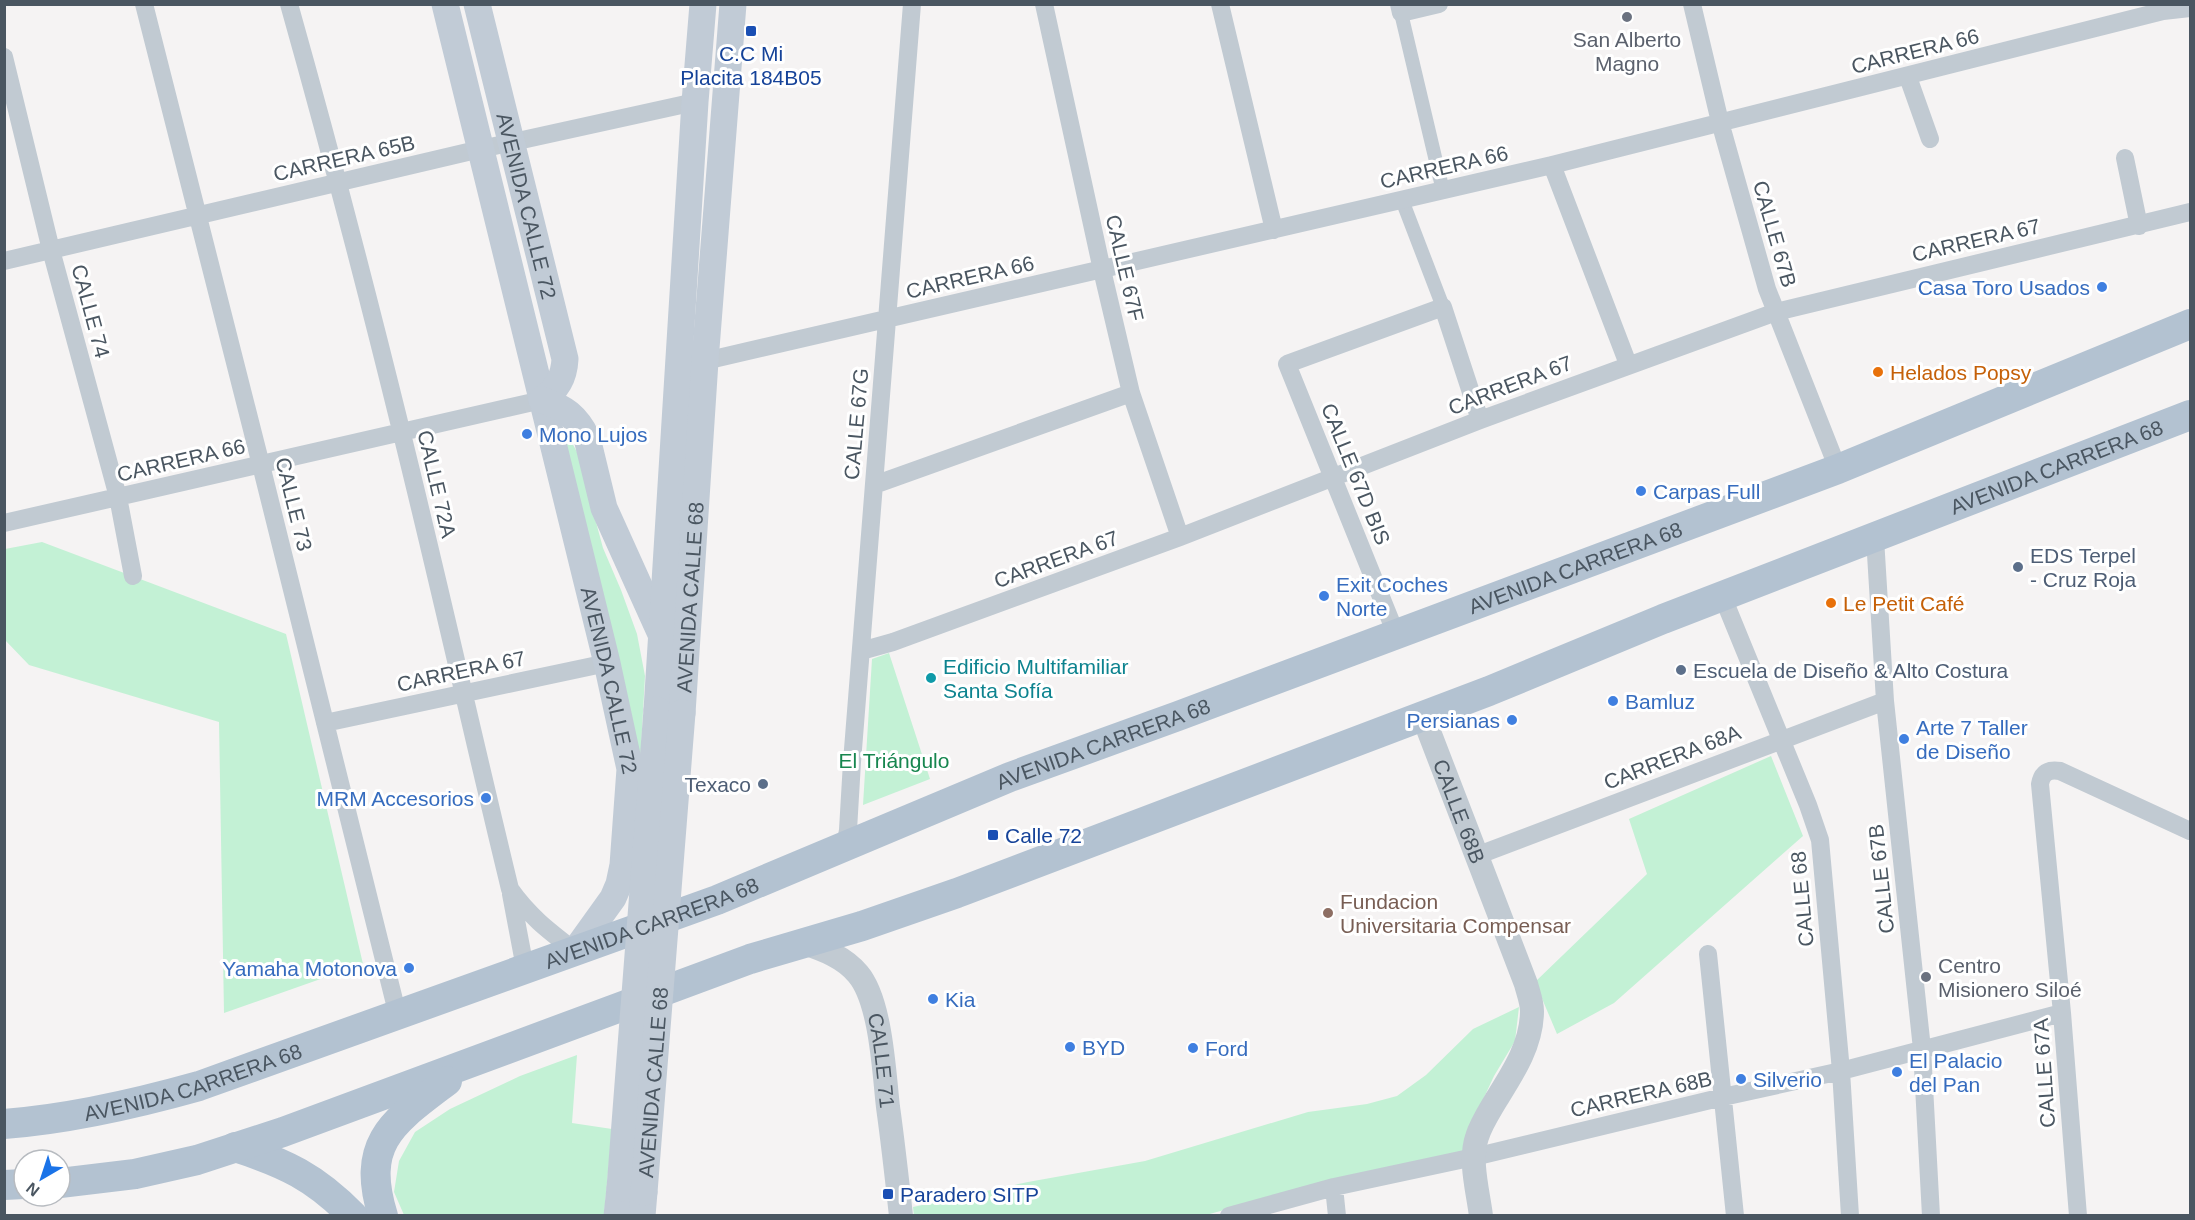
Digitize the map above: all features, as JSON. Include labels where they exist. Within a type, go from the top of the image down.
[{"type":"main road","name":"AVENIDA CALLE 72","points":[[445,4],[607,663],[630,769],[620,884],[613,898],[575,951]]},
{"type":"main road","name":"AVENIDA CALLE 72","points":[[477,4],[565,359],[560,383],[542,400]]},
{"type":"main road","name":"AVENIDA CALLE 68","points":[[670,711],[662,635],[703,4]]},
{"type":"main road","name":"AVENIDA CALLE 68","points":[[635,1198],[670,711],[705,361],[733,4]]},
{"type":"main road","name":"AVENIDA CARRERA 68","points":[[4,1124],[87,1113],[189,1089],[717,900],[1010,777],[1838,469],[2190,324]]},
{"type":"main road","points":[[542,400],[565,410],[582,427],[587,438],[604,508],[662,635]]},
{"type":"main road","name":"AVENIDA CARRERA 68","points":[[72,1182],[135,1174],[197,1160],[283,1132],[750,959],[862,926],[957,893],[1522,678],[1722,596],[2190,415]]},
{"type":"main road","points":[[383,1215],[376,1192],[375,1167],[389,1132],[411,1108],[473,1062]]},
{"type":"main road","points":[[235,1147],[275,1160],[307,1176],[332,1194],[353,1215]]},
{"type":"main road","points":[[617,1215],[635,1198]]},
{"type":"street","name":"CALLE 73","points":[[144,4],[398,1016]]},
{"type":"street","name":"CALLE 72A","points":[[289,4],[339,182],[402,433],[510,890],[540,924],[575,951]]},
{"type":"street","name":"CALLE 67G","points":[[845,847],[912,4]]},
{"type":"street","name":"CALLE 67F","points":[[1044,4],[1131,393],[1180,537]]},
{"type":"street","points":[[1220,4],[1274,230]]},
{"type":"street","points":[[1439,4],[1400,9],[1443,191]]},
{"type":"street","name":"CALLE 67B","points":[[1692,4],[1720,123],[1760,266],[1838,469]]},
{"type":"street","name":"CARRERA 66","points":[[705,361],[1552,165],[1908,77],[2162,8],[2190,8]]},
{"type":"street","name":"CALLE 74","points":[[4,57],[51,250],[118,497],[133,576]]},
{"type":"street","points":[[1908,77],[1930,139]]},
{"type":"street","name":"CARRERA 65B","points":[[4,261],[480,149],[695,102]]},
{"type":"street","points":[[2125,158],[2139,226]]},
{"type":"street","points":[[1552,165],[1628,364]]},
{"type":"street","points":[[1402,200],[1443,307],[1480,420]]},
{"type":"street","name":"CARRERA 67","points":[[861,651],[893,642],[1180,537],[1628,364],[1776,312],[2190,212]]},
{"type":"street","name":"CALLE 67D BIS","points":[[1396,634],[1287,364],[1443,307]]},
{"type":"street","points":[[874,484],[1131,393]]},
{"type":"street","name":"CARRERA 66","points":[[4,523],[542,400]]},
{"type":"street","name":"CALLE 67B","points":[[1875,538],[1885,701],[1922,1049],[1931,1215]]},
{"type":"street","name":"CALLE 68","points":[[1722,596],[1808,805],[1820,840],[1841,1071],[1850,1215]]},
{"type":"street","name":"CARRERA 67","points":[[325,723],[607,663]]},
{"type":"street","name":"CARRERA 68A","points":[[1476,856],[1885,701]]},
{"type":"street","name":"CALLE 68B","points":[[1423,716],[1526,984],[1532,1008],[1531,1027],[1525,1048],[1516,1068],[1484,1121],[1477,1138],[1474,1157]]},
{"type":"street","name":"CALLE 67A","points":[[2078,1215],[2041,777],[2052,769],[2060,771],[2190,831]]},
{"type":"street","points":[[510,890],[525,968]]},
{"type":"street","name":"CALLE 71","points":[[804,943],[846,962],[860,976],[870,995],[879,1033],[901,1215]]},
{"type":"street","points":[[1708,954],[1735,1215]]},
{"type":"street","name":"CARRERA 68B","points":[[1229,1215],[1334,1187],[1474,1157],[1841,1071],[2062,1013]]},
{"type":"street","points":[[1474,1157],[1481,1215]]},
{"type":"street","points":[[1334,1187],[1337,1215]]},
{"type":"green space","points":[[563,434],[571,441],[577,452],[603,548],[637,634],[645,676],[640,766]]},
{"type":"green space","points":[[42,542],[286,634],[363,964],[224,1013],[219,722],[29,665],[5,640],[5,549]]},
{"type":"green space","name":"El Triángulo","points":[[889,653],[930,779],[863,805],[872,659]]},
{"type":"green space","points":[[1771,756],[1803,836],[1614,1003],[1557,1034],[1535,982],[1647,874],[1629,819]]},
{"type":"green space","points":[[1519,1007],[1515,1041],[1494,1076],[1474,1119],[1465,1154],[1333,1180],[1206,1215],[914,1216],[913,1207],[1028,1182],[1145,1161],[1308,1112],[1367,1104],[1397,1096],[1426,1075],[1473,1029]]},
{"type":"green space","points":[[577,1055],[572,1123],[612,1129],[604,1215],[404,1215],[394,1192],[399,1161],[415,1132],[450,1109],[520,1076]]},
{"type":"place","name":"San Alberto Magno","points":[[1627,17]]},
{"type":"place","name":"C.C Mi Placita 184B05","points":[[751,31]]},
{"type":"place","name":"Casa Toro Usados","points":[[2102,287]]},
{"type":"place","name":"Helados Popsy","points":[[1878,372]]},
{"type":"place","name":"Mono Lujos","points":[[527,434]]},
{"type":"place","name":"Carpas Full","points":[[1641,491]]},
{"type":"place","name":"EDS Terpel - Cruz Roja","points":[[2018,567]]},
{"type":"place","name":"Exit Coches Norte","points":[[1324,596]]},
{"type":"place","name":"Le Petit Café","points":[[1831,603]]},
{"type":"place","name":"Escuela de Diseño & Alto Costura","points":[[1681,670]]},
{"type":"place","name":"Edificio Multifamiliar Santa Sofía","points":[[931,678]]},
{"type":"place","name":"Bamluz","points":[[1613,701]]},
{"type":"place","name":"Persianas","points":[[1512,720]]},
{"type":"place","name":"Arte 7 Taller de Diseño","points":[[1904,739]]},
{"type":"place","name":"Texaco","points":[[763,784]]},
{"type":"place","name":"MRM Accesorios","points":[[486,798]]},
{"type":"place","name":"Calle 72","points":[[993,835]]},
{"type":"place","name":"Fundacion Universitaria Compensar","points":[[1328,913]]},
{"type":"place","name":"Yamaha Motonova","points":[[409,968]]},
{"type":"place","name":"Centro Misionero Siloé","points":[[1926,977]]},
{"type":"place","name":"Kia","points":[[933,999]]},
{"type":"place","name":"BYD","points":[[1070,1047]]},
{"type":"place","name":"Ford","points":[[1193,1048]]},
{"type":"place","name":"El Palacio del Pan","points":[[1897,1072]]},
{"type":"place","name":"Silverio","points":[[1741,1079]]},
{"type":"place","name":"Paradero SITP","points":[[888,1194]]}]
